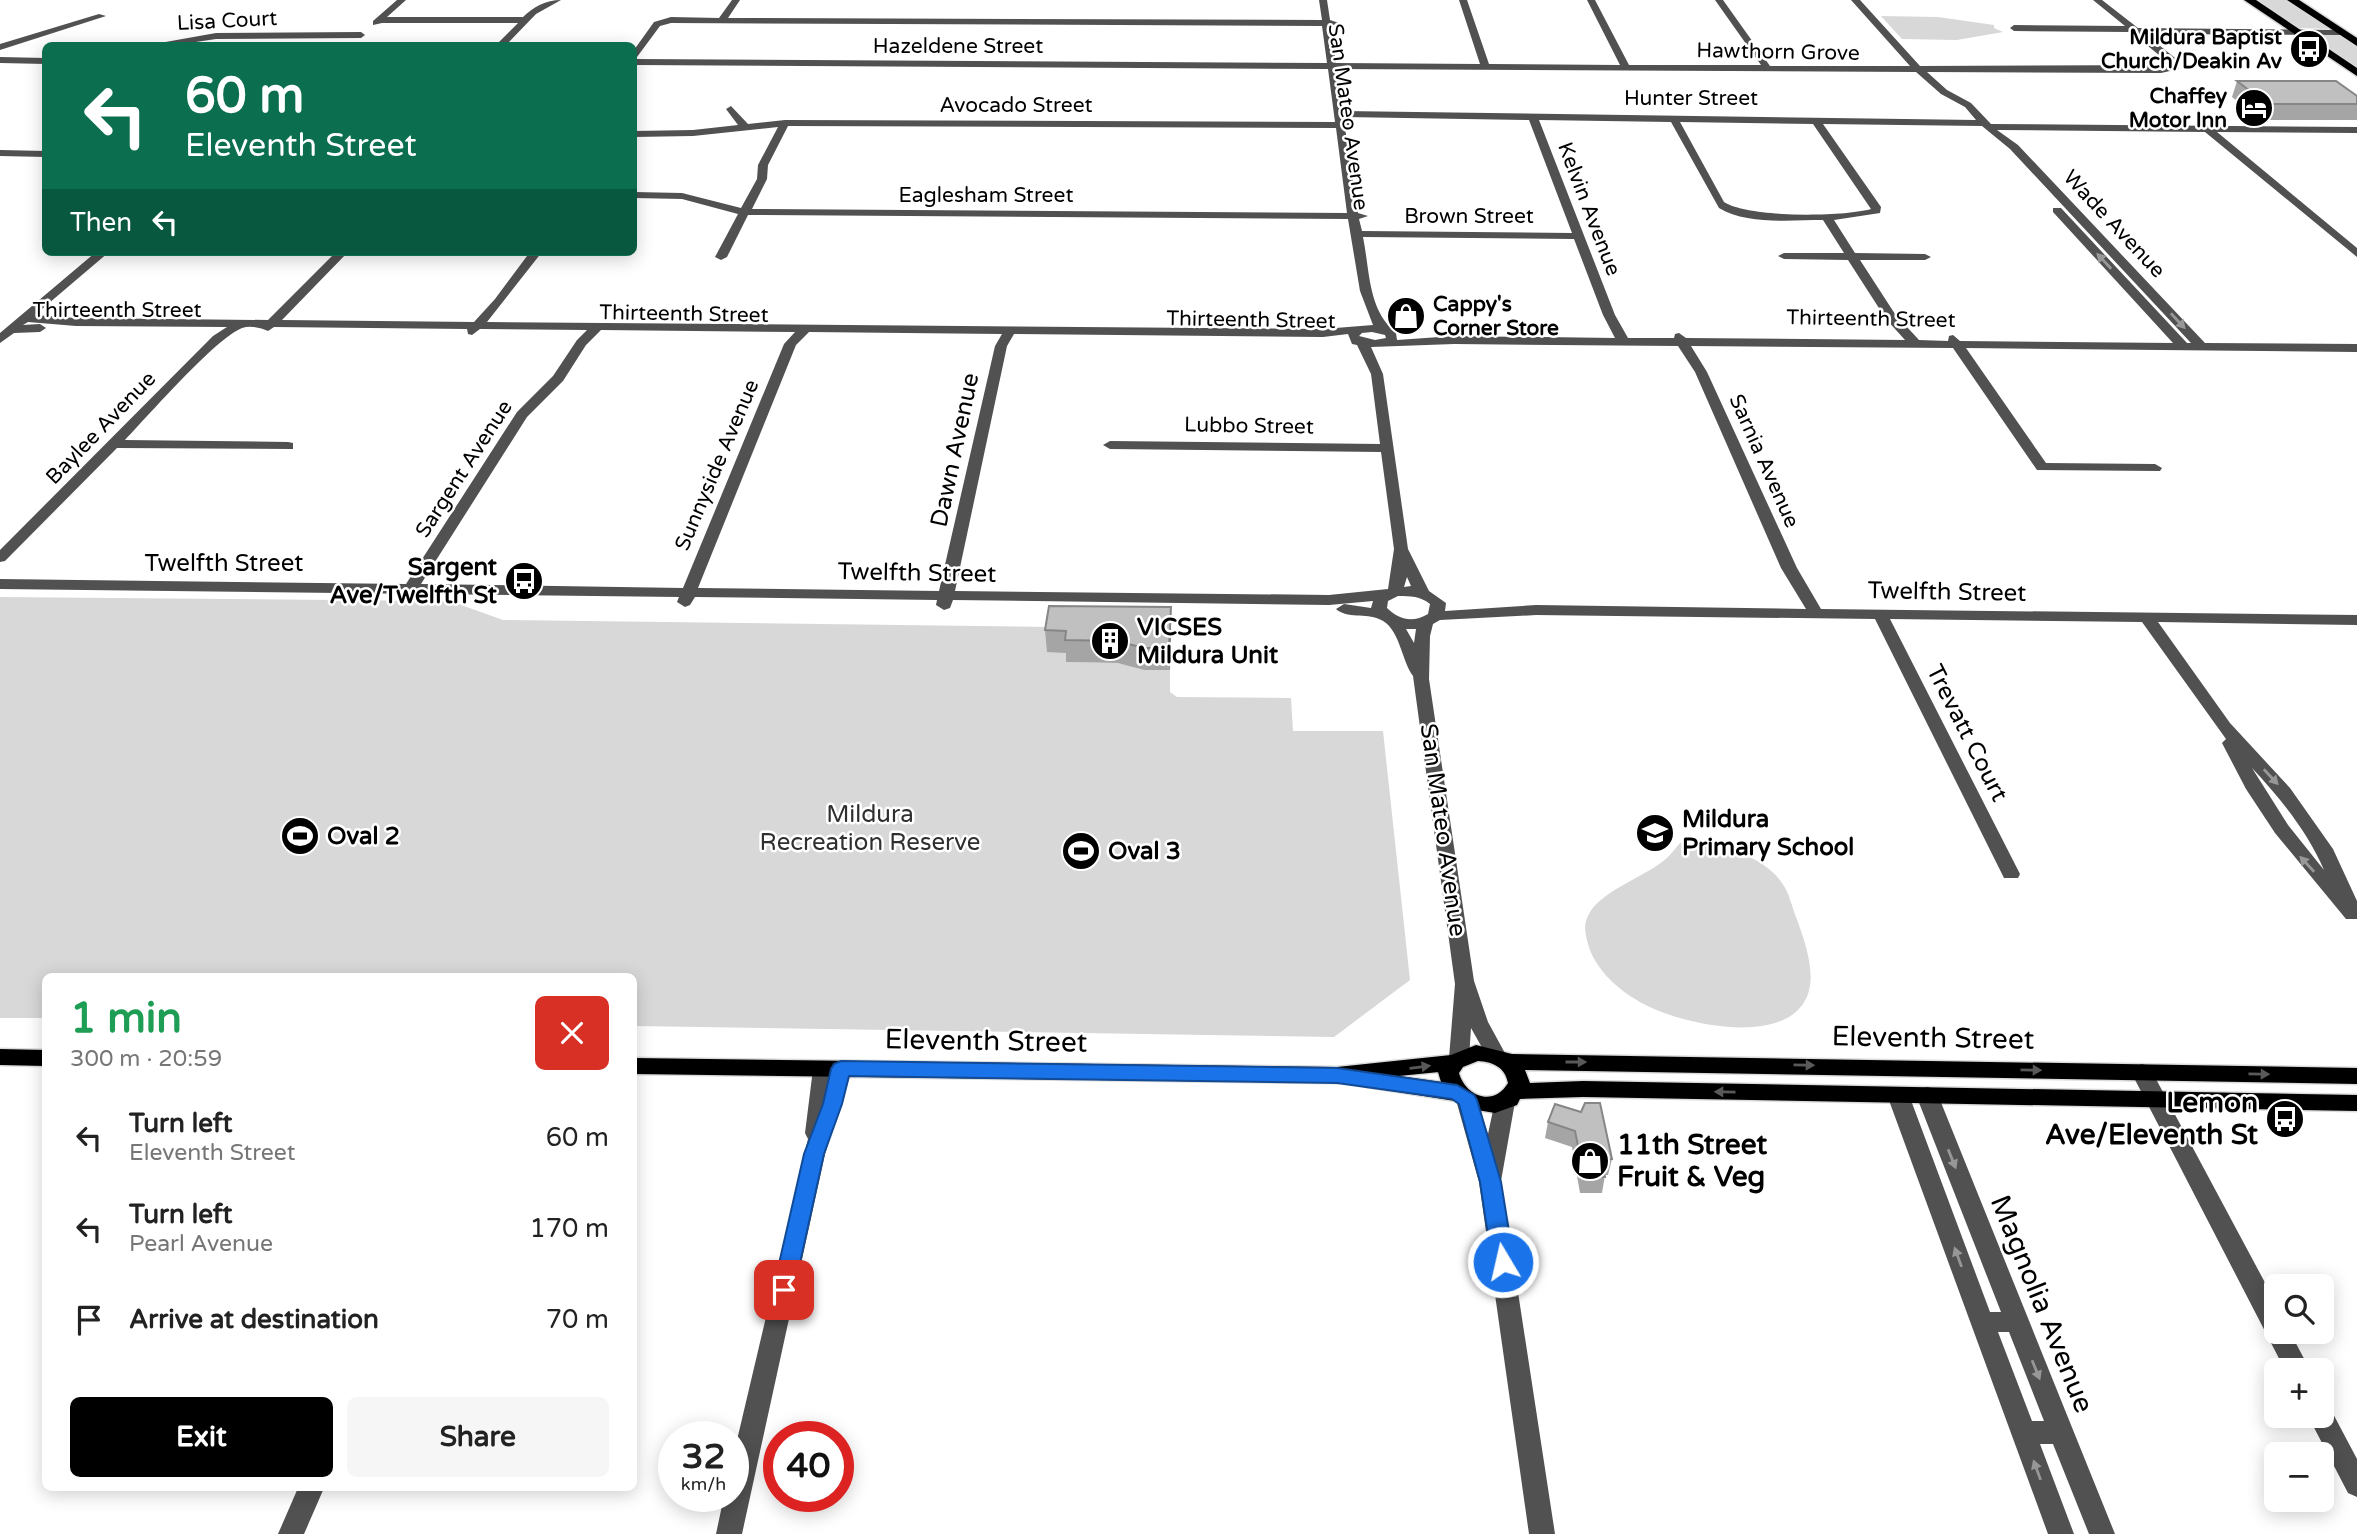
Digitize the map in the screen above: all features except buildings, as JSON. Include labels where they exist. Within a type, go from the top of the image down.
[{"type":"highway","points":[[2249,0],[2357,73]]},
{"type":"highway","points":[[2292,0],[2357,43]]},
{"type":"main road","points":[[1511,1096],[1518,1076],[1502,1059],[1476,1052],[1456,1060],[1448,1077],[1462,1096],[1486,1105],[1511,1096],[1583,1089],[2357,1103]]},
{"type":"main road","points":[[0,1057],[42,1058]]},
{"type":"main road","name":"Eleventh Street","points":[[1502,1059],[2357,1076]]},
{"type":"main road","name":"Eleventh Street","points":[[637,1066],[1337,1075],[1456,1060]]},
{"type":"main road","points":[[1898,1095],[1900,1067]]},
{"type":"main road","points":[[1900,1067],[1927,1095]]},
{"type":"main road","name":"Eleventh Street","points":[[1337,1075],[1462,1096]]},
{"type":"street","points":[[353,42],[402,0]]},
{"type":"street","points":[[503,42],[524,20],[557,0]]},
{"type":"street","points":[[722,20],[736,0]]},
{"type":"street","name":"San Mateo Avenue","points":[[1324,0],[1331,24]]},
{"type":"street","name":"San Mateo Avenue","points":[[1330,0],[1369,310],[1386,337]]},
{"type":"street","points":[[1463,0],[1485,66]]},
{"type":"street","points":[[1591,0],[1626,67]]},
{"type":"street","points":[[1719,0],[1767,68]]},
{"type":"street","name":"Wade Avenue","points":[[1855,0],[1944,92],[1968,105],[1989,128],[2014,147],[2200,344]]},
{"type":"street","points":[[2096,0],[2134,30]]},
{"type":"street","points":[[0,46],[102,16]]},
{"type":"street","points":[[380,19],[524,20]]},
{"type":"street","points":[[637,51],[655,26],[662,21],[1331,24]]},
{"type":"street","points":[[2014,28],[2341,32]]},
{"type":"street","name":"Hawthorn Grove","points":[[1337,66],[1921,70],[2174,68],[2176,64],[2134,30]]},
{"type":"street","name":"Lisa Court","points":[[173,42],[216,36],[360,36]]},
{"type":"street","points":[[0,60],[42,61]]},
{"type":"street","name":"Hazeldene Street","points":[[637,62],[1337,66]]},
{"type":"street","points":[[731,109],[744,127]]},
{"type":"street","name":"Hunter Street","points":[[1345,121],[1396,116],[1673,117],[1815,119],[1989,128],[2357,132]]},
{"type":"street","name":"Kelvin Avenue","points":[[1533,116],[1618,339]]},
{"type":"street","points":[[1673,117],[1724,207],[1751,214],[1825,215],[1867,215],[1877,209],[1815,119]]},
{"type":"street","name":"Avocado Street","points":[[637,134],[686,134],[785,123],[1288,127],[1345,121]]},
{"type":"street","points":[[721,257],[764,175],[763,165],[785,123]]},
{"type":"street","name":"Wade Avenue","points":[[1989,128],[1998,146],[2181,344]]},
{"type":"street","points":[[2218,131],[2357,240]]},
{"type":"street","points":[[2218,131],[2357,254]]},
{"type":"street","points":[[0,153],[42,154]]},
{"type":"street","name":"Eaglesham Street","points":[[637,195],[681,196],[745,212],[1357,217]]},
{"type":"street","points":[[1825,215],[1908,342]]},
{"type":"street","name":"Brown Street","points":[[1358,234],[1579,236]]},
{"type":"street","points":[[0,339],[98,256]]},
{"type":"street","points":[[273,327],[338,256]]},
{"type":"street","points":[[480,328],[533,256]]},
{"type":"street","points":[[1784,256],[1925,257]]},
{"type":"street","name":"San Mateo Avenue","points":[[1359,336],[1369,310]]},
{"type":"street","name":"Thirteenth Street","points":[[24,318],[227,329]]},
{"type":"street","name":"Thirteenth Street","points":[[11,330],[480,328],[588,332],[1004,336],[1359,336],[1442,340],[2357,343]]},
{"type":"street","name":"Baylee Avenue","points":[[0,565],[14,547],[227,329]]},
{"type":"street","name":"Sargent Avenue","points":[[411,588],[522,415],[558,378],[588,332]]},
{"type":"street","name":"Sunnyside Avenue","points":[[686,598],[795,334]]},
{"type":"street","name":"Dawn Avenue","points":[[945,601],[1004,336]]},
{"type":"street","points":[[1359,336],[1377,374],[1401,549],[1399,580],[1391,594],[1379,604],[1387,618]]},
{"type":"street","points":[[1377,374],[1386,337]]},
{"type":"street","name":"Sarnia Avenue","points":[[1687,339],[1789,568],[1793,593],[1809,613]]},
{"type":"street","points":[[1955,342],[2042,467],[2155,468]]},
{"type":"street","name":"Thirteenth Street","points":[[2200,344],[2357,348]]},
{"type":"street","points":[[115,444],[288,446]]},
{"type":"street","name":"Lubbo Street","points":[[1110,445],[1387,448]]},
{"type":"street","name":"Baylee Avenue","points":[[0,558],[14,547]]},
{"type":"street","points":[[1401,549],[1428,596]]},
{"type":"street","name":"Twelfth Street","points":[[0,584],[411,588],[447,589],[511,598],[945,601],[1337,609],[1409,624],[1431,619],[1536,610],[2357,620]]},
{"type":"street","name":"Twelfth Street","points":[[945,601],[1329,600],[1391,594],[1536,610]]},
{"type":"street","name":"San Mateo Avenue","points":[[1428,596],[1439,608],[1422,636],[1421,678],[1464,981],[1478,1022],[1502,1059]]},
{"type":"street","name":"Trevatt Court","points":[[1880,614],[2011,874]]},
{"type":"street","points":[[2147,617],[2224,727],[2250,784],[2291,845],[2355,917]]},
{"type":"street","name":"San Mateo Avenue","points":[[1387,618],[1403,636],[1421,678]]},
{"type":"street","name":"San Mateo Avenue","points":[[1456,1060],[1464,981]]},
{"type":"street","points":[[729,1534],[814,1154],[832,1104],[832,1069]]},
{"type":"street","points":[[2142,1072],[2264,1305]]},
{"type":"street","points":[[1898,1095],[2061,1534]]},
{"type":"street","name":"Magnolia Avenue","points":[[1927,1095],[2102,1534]]},
{"type":"street","points":[[1462,1096],[1490,1182],[1542,1534]]},
{"type":"street","points":[[1490,1182],[1511,1096]]},
{"type":"street","points":[[1944,1218],[1976,1219]]},
{"type":"street","points":[[1983,1322],[2017,1322]]},
{"type":"street","points":[[2327,1428],[2357,1485]]},
{"type":"street","points":[[2023,1432],[2061,1433]]},
{"type":"street","points":[[291,1534],[310,1491]]},
{"type":"green space","points":[[2255,0],[2286,0],[2330,29],[2297,28]]},
{"type":"green space","points":[[1881,16],[1938,17],[1994,25],[1994,28],[2003,32],[1957,40],[1902,39]]},
{"type":"green space","points":[[2307,35],[2339,35],[2357,47],[2357,69]]},
{"type":"green space","name":"Mildura Recreation Reserve","points":[[0,597],[450,601],[503,620],[1050,627],[1067,653],[1066,662],[1121,663],[1144,670],[1170,670],[1170,692],[1177,697],[1291,698],[1293,731],[1383,731],[1410,980],[1334,1037],[637,1026],[637,973],[42,973],[42,1018],[0,1018]]},
{"type":"green space","points":[[1694,841],[1754,859],[1774,873],[1787,891],[1808,955],[1811,975],[1808,994],[1796,1012],[1778,1022],[1754,1027],[1728,1027],[1674,1016],[1627,994],[1595,961],[1585,925],[1595,906],[1612,892],[1654,868],[1680,843]]},
{"type":"place","name":"Mildura Baptist Church/Deakin Av","points":[[2309,49]]},
{"type":"place","name":"Chaffey Motor Inn","points":[[2254,108]]},
{"type":"place","name":"Cappy's Corner Store","points":[[1406,316]]},
{"type":"place","name":"Sargent Ave/Twelfth St","points":[[524,581]]},
{"type":"place","name":"VICSES Mildura Unit","points":[[1110,641]]},
{"type":"place","name":"Mildura Primary School","points":[[1655,833]]},
{"type":"place","name":"Oval 2","points":[[300,836]]},
{"type":"place","name":"Oval 3","points":[[1081,851]]},
{"type":"place","name":"Lemon Ave/Eleventh St","points":[[2285,1119]]},
{"type":"place","name":"11th Street Fruit & Veg","points":[[1590,1161]]},
{"type":"route","points":[[784,1290],[814,1154],[841,1069],[1337,1075],[1457,1093],[1467,1100],[1490,1182],[1503,1262]]}]
